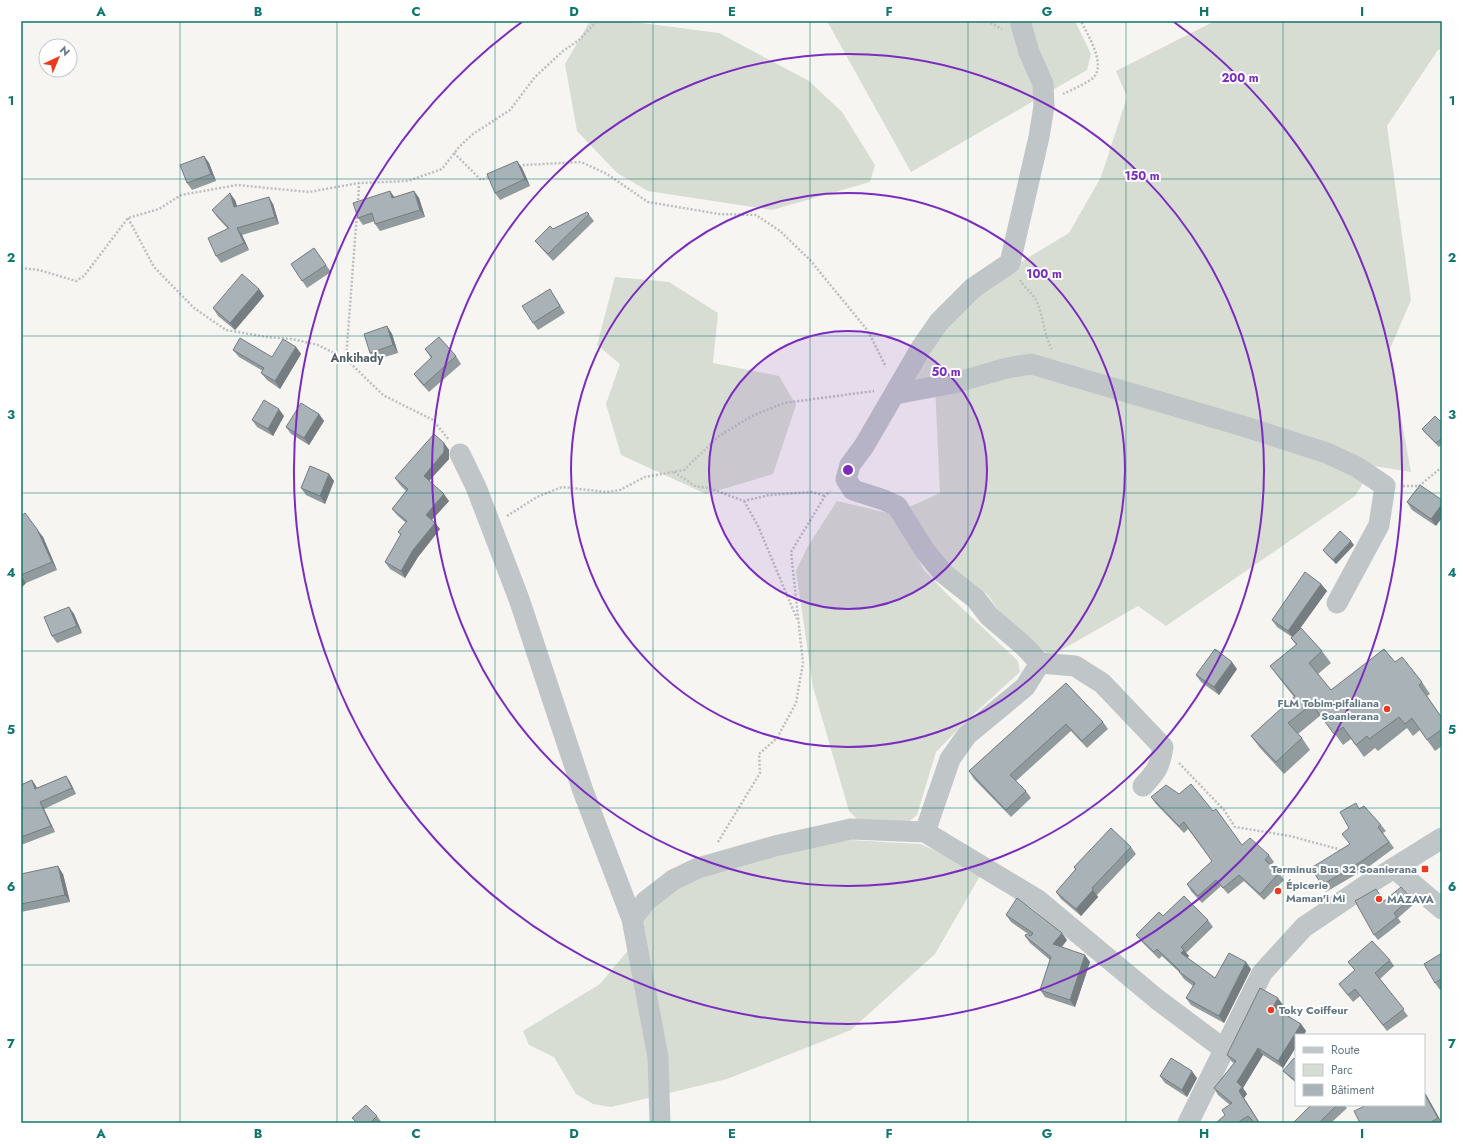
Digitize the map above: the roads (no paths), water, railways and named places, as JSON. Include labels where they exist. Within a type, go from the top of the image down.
[{"type":"street","points":[[1020,21],[1029,52],[1043,84],[1044,106],[1039,137],[1010,263],[973,288],[939,322],[921,348],[864,446],[850,465],[846,479],[853,490],[884,500],[896,506],[925,551],[943,573],[976,599],[989,616],[1024,646],[1040,663],[1075,666],[1102,683],[1163,747],[1161,762],[1157,772],[1143,786]]},
{"type":"street","points":[[895,394],[954,383],[1007,368],[1031,364],[1069,374],[1327,453],[1357,467],[1384,486],[1379,524],[1337,603]]},
{"type":"street","points":[[460,454],[476,486],[492,526],[519,599],[583,791],[632,919],[658,1057],[660,1123]]},
{"type":"street","points":[[925,832],[950,759],[967,735],[1025,687],[1040,663]]},
{"type":"street","points":[[632,919],[646,900],[673,880],[698,868],[775,846],[851,829],[925,832],[1038,900],[1158,1000],[1225,1050]]},
{"type":"street","points":[[1188,1123],[1262,973],[1304,927],[1442,838]]},
{"type":"street","points":[[1394,868],[1442,909]]},
{"type":"place","name":"FLM Tobim-pifaliana Soanierana","points":[[1387,709]]},
{"type":"place","name":"Terminus Bus 32 Soanierana","points":[[1425,869]]},
{"type":"place","name":"Épicerie Maman'i Mi","points":[[1278,891]]},
{"type":"place","name":"MAZAVA","points":[[1379,899]]},
{"type":"place","name":"Toky Coiffeur","points":[[1271,1010]]},
{"type":"district","name":"Ankihady","points":[[357,358]]}]
